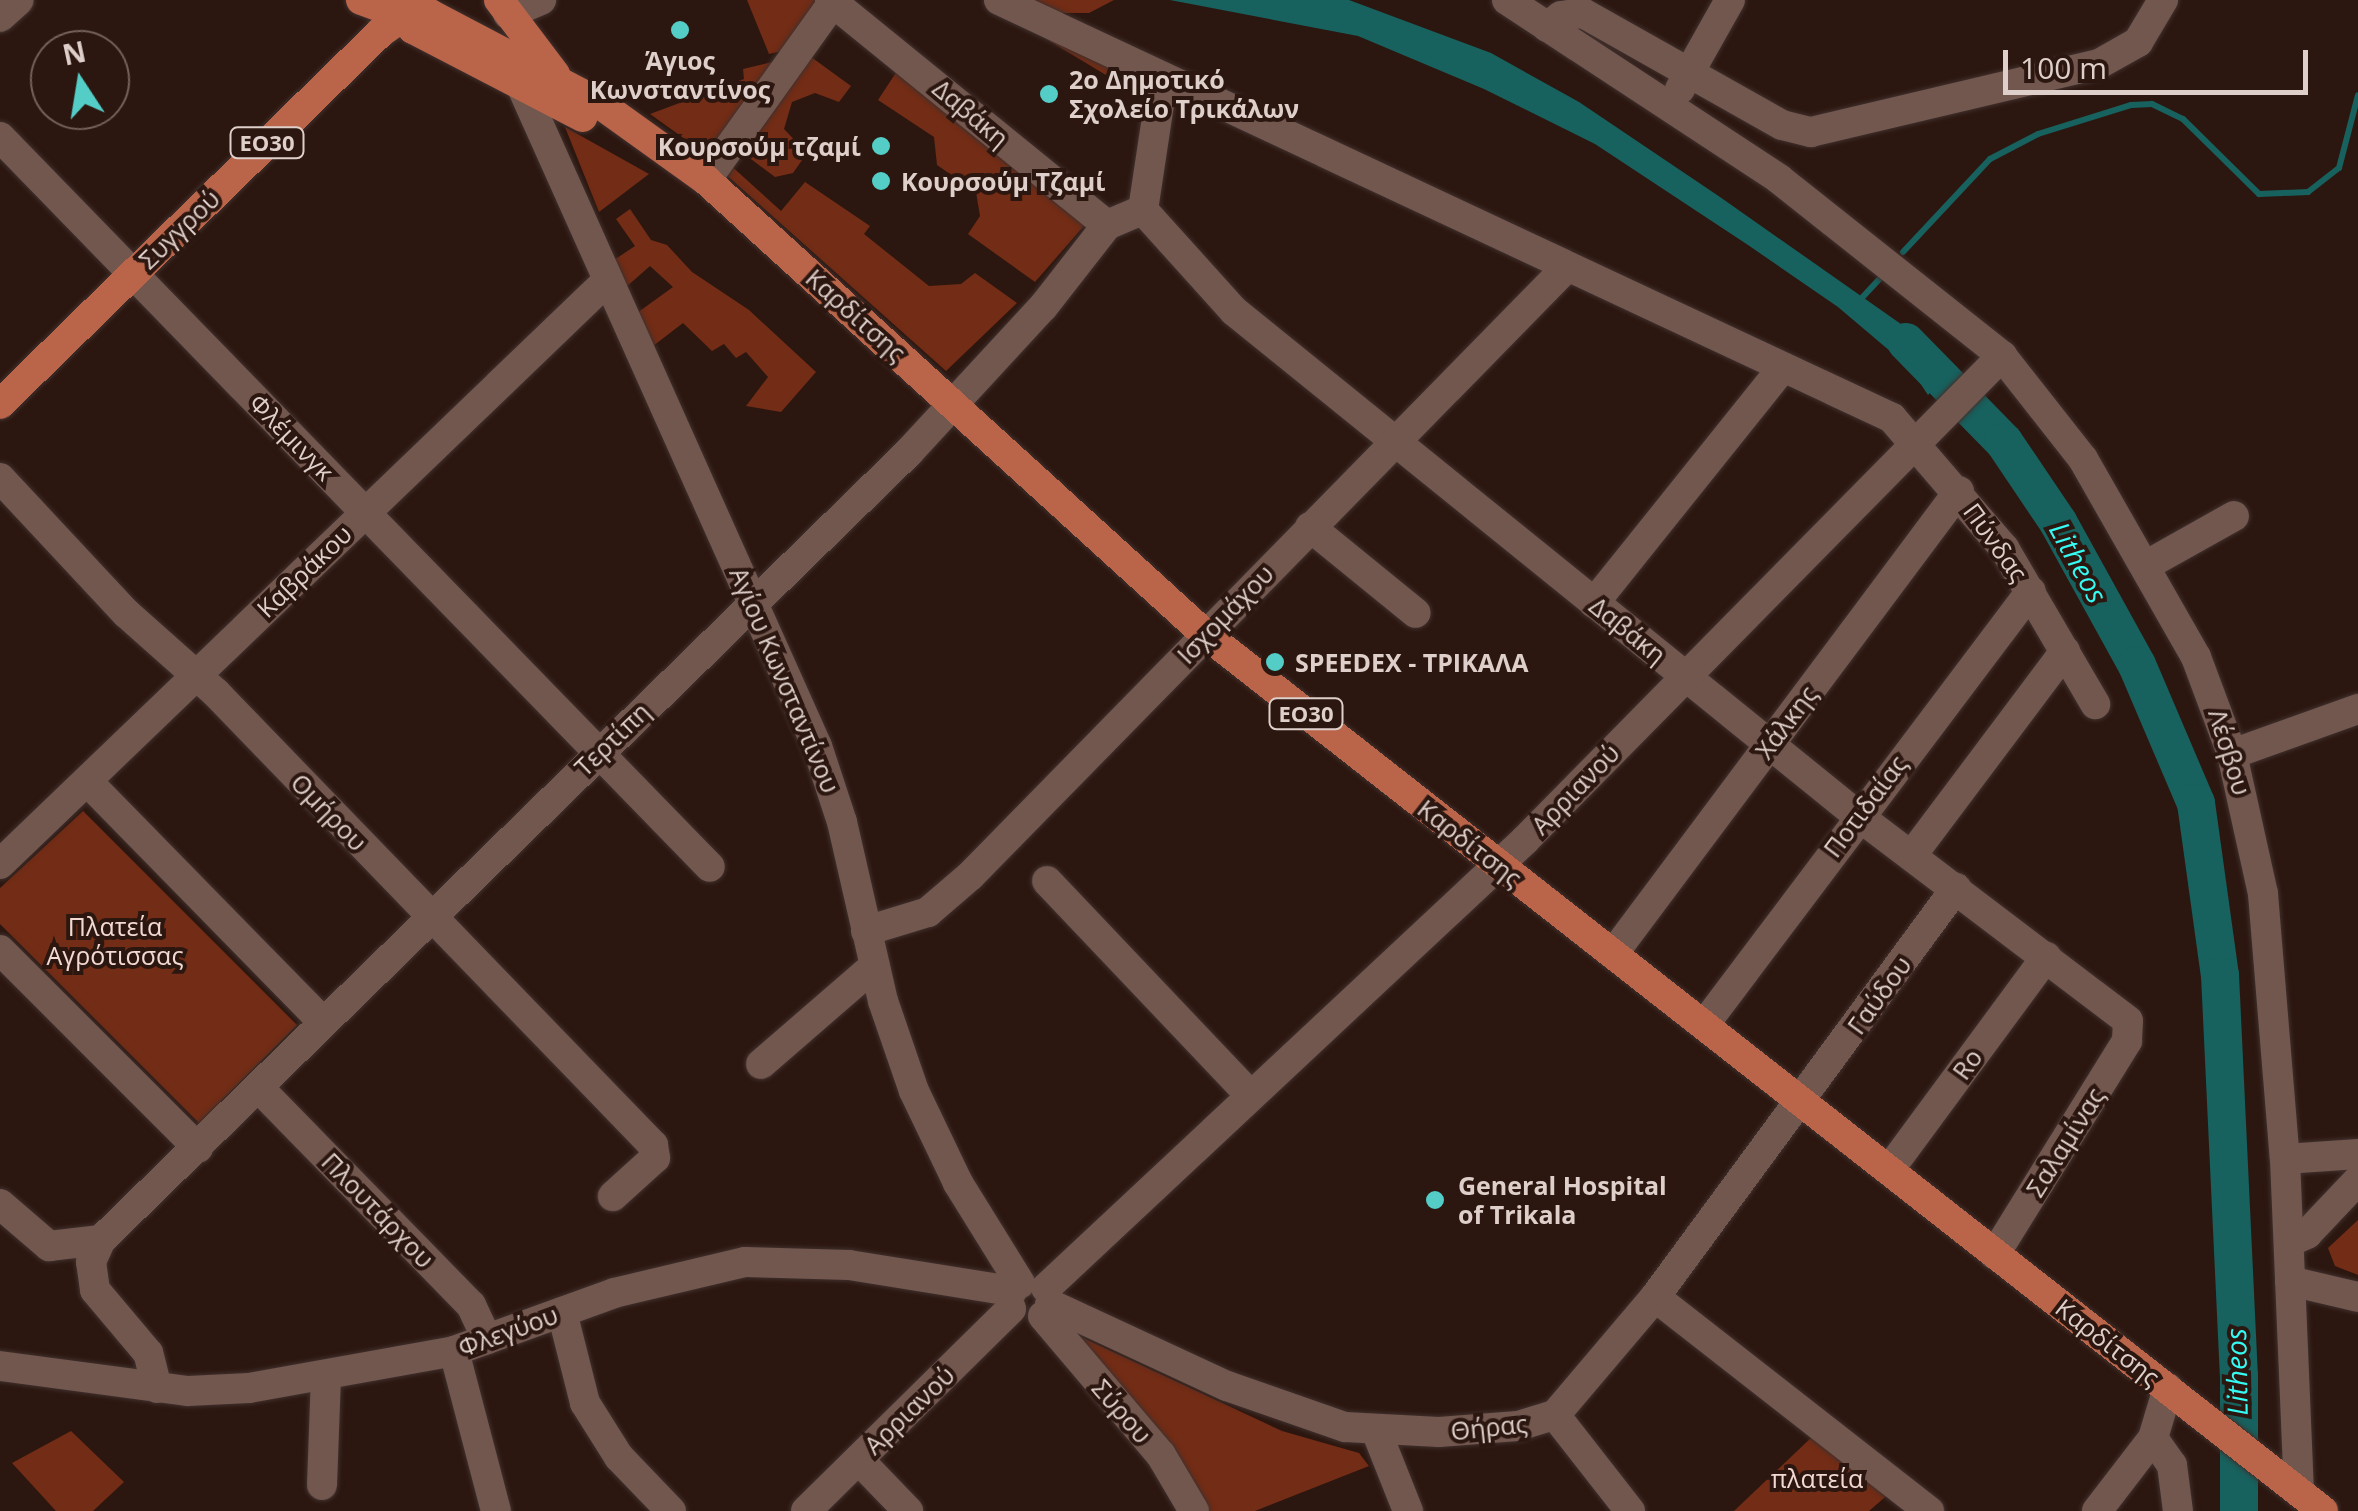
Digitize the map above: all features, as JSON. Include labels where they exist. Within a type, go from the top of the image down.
[{"type":"main road","name":"ΕΟ30","points":[[361,0],[411,5],[430,14],[564,84],[646,140]]},
{"type":"main road","name":"ΕΟ30","points":[[411,5],[416,31],[622,136],[646,140]]},
{"type":"main road","name":"Συγγρού","points":[[0,404],[411,5]]},
{"type":"main road","points":[[503,7],[564,84]]},
{"type":"main road","name":"Καρδίτσης","points":[[646,140],[706,180],[1205,634],[2168,1388],[2294,1493],[2324,1511]]},
{"type":"street","points":[[0,17],[19,0]]},
{"type":"street","points":[[503,7],[540,0]]},
{"type":"street","name":"Πύνδας","points":[[999,0],[1566,267],[1926,431],[1959,491],[2031,591],[2095,704]]},
{"type":"street","points":[[1677,107],[1686,71],[1730,0]]},
{"type":"street","points":[[1547,28],[1562,16],[1583,12],[1782,125],[1827,131],[2109,60],[2138,42],[2163,0]]},
{"type":"street","points":[[706,180],[833,1]]},
{"type":"street","name":"Δαβάκη","points":[[833,1],[1107,226]]},
{"type":"street","name":"Λέσβου","points":[[1502,1],[1677,107],[1780,179],[1999,359],[2082,459],[2202,668],[2232,754],[2260,870],[2285,1159],[2294,1493]]},
{"type":"street","points":[[1143,210],[1158,75]]},
{"type":"street","name":"Αγίου Κωνσταντίνου","points":[[520,85],[754,601],[832,789],[874,966],[928,1123],[1030,1298]]},
{"type":"street","name":"Φλέμινγκ","points":[[0,137],[710,867]]},
{"type":"street","name":"Δαβάκη","points":[[1143,210],[1234,310],[1856,815],[2046,957],[2132,1028]]},
{"type":"street","name":"Τερτίπη","points":[[101,1240],[954,404],[1107,226],[1143,210]]},
{"type":"street","name":"Ισχομάχου","points":[[866,931],[940,904],[1566,267]]},
{"type":"street","name":"Καβράκου","points":[[6,845],[87,780],[608,280]]},
{"type":"street","name":"Αρριανού","points":[[806,1511],[1497,865],[1999,359]]},
{"type":"street","points":[[1594,603],[1783,367]]},
{"type":"street","name":"Ομήρου","points":[[0,478],[126,613],[194,676],[656,1150],[656,1158],[613,1196]]},
{"type":"street","name":"Χάλκης","points":[[1613,954],[1959,491]]},
{"type":"street","points":[[2145,566],[2234,516]]},
{"type":"street","points":[[1310,527],[1416,613]]},
{"type":"street","name":"Ποτιδαίας","points":[[1704,1025],[1856,815],[2031,591]]},
{"type":"street","points":[[1912,855],[2065,651]]},
{"type":"street","points":[[2232,754],[2358,709]]},
{"type":"street","points":[[87,780],[323,1022]]},
{"type":"street","points":[[1048,882],[1250,1094]]},
{"type":"street","name":"Γαύδου","points":[[1802,1102],[1956,888]]},
{"type":"street","points":[[0,950],[198,1148]]},
{"type":"street","name":"Ro","points":[[1888,1170],[2046,957]]},
{"type":"street","points":[[761,1064],[874,966]]},
{"type":"street","name":"Σαλαμίνας","points":[[1996,1254],[2132,1028]]},
{"type":"street","name":"Πλουτάρχου","points":[[258,1087],[470,1304],[488,1339]]},
{"type":"street","name":"Θήρας","points":[[1030,1298],[1287,1411],[1377,1432],[1493,1429],[1555,1415],[1655,1297],[1802,1102]]},
{"type":"street","points":[[2285,1159],[2358,1154]]},
{"type":"street","points":[[2289,1242],[2307,1234],[2358,1180]]},
{"type":"street","points":[[0,1204],[49,1246],[101,1240]]},
{"type":"street","points":[[101,1240],[91,1262],[95,1290],[148,1354],[157,1388]]},
{"type":"street","name":"Φλεγύου","points":[[0,1366],[157,1388],[218,1391],[326,1376],[454,1351],[659,1279],[745,1262],[850,1265],[1030,1298]]},
{"type":"street","points":[[2290,1281],[2358,1297]]},
{"type":"street","points":[[1655,1297],[1929,1511]]},
{"type":"street","name":"Σύρου","points":[[1030,1298],[1161,1455],[1194,1511]]},
{"type":"street","points":[[562,1312],[585,1403],[619,1457],[670,1511]]},
{"type":"street","points":[[454,1351],[496,1511]]},
{"type":"street","points":[[322,1486],[326,1376]]},
{"type":"street","points":[[2097,1511],[2152,1438],[2168,1388]]},
{"type":"street","points":[[1555,1415],[1630,1511]]},
{"type":"street","points":[[1377,1432],[1408,1511]]},
{"type":"street","points":[[2152,1438],[2172,1465],[2178,1511]]},
{"type":"street","points":[[859,1460],[908,1511]]},
{"type":"green space","points":[[747,0],[830,0],[795,48],[769,54]]},
{"type":"green space","points":[[1027,0],[1114,0],[1089,13],[1062,13]]},
{"type":"green space","points":[[990,5],[1146,75],[1139,95]]},
{"type":"green space","points":[[807,54],[851,86],[839,102],[815,93],[792,102],[784,129],[807,153],[793,173],[775,177],[736,148]]},
{"type":"green space","points":[[785,59],[719,149],[703,152],[650,114],[744,79],[743,69]]},
{"type":"green space","points":[[901,65],[1090,219],[1035,282],[968,234],[980,216],[976,192],[937,165],[934,137],[878,100]]},
{"type":"green space","points":[[565,127],[649,174],[599,212]]},
{"type":"green space","points":[[728,163],[781,211],[805,182],[870,226],[864,234],[929,286],[961,284],[975,273],[1017,303],[946,371],[722,171]]},
{"type":"green space","points":[[630,209],[651,240],[667,245],[692,272],[749,310],[816,372],[781,412],[746,406],[768,377],[746,352],[736,358],[724,344],[712,351],[683,323],[653,346],[637,313],[673,287],[650,266],[625,288],[611,262],[635,246],[616,219]]},
{"type":"green space","name":"Πλατεία Αγρότισσας","points":[[83,811],[297,1025],[199,1123],[0,924],[0,888]]},
{"type":"green space","points":[[2358,1220],[2358,1275],[2335,1266],[2328,1248]]},
{"type":"green space","points":[[1081,1337],[1282,1431],[1359,1453],[1369,1466],[1255,1511],[1209,1511]]},
{"type":"green space","points":[[71,1431],[124,1482],[93,1511],[56,1511],[12,1463]]},
{"type":"green space","name":"πλατεία","points":[[1814,1435],[1891,1492],[1869,1511],[1734,1511]]},
{"type":"water","points":[[1170,0],[1349,0],[1491,53],[1579,102],[1720,197],[1908,329],[1952,369],[1928,395],[1910,368],[1838,307],[1595,144],[1484,89],[1358,36]]},
{"type":"waterway","points":[[1903,252],[1990,159],[2038,134],[2131,105],[2152,104],[2183,119],[2259,194],[2308,192],[2339,168],[2358,95]]},
{"type":"waterway","points":[[1858,302],[1881,277]]},
{"type":"waterway","name":"Litheos","points":[[1906,342],[2004,442],[2058,522],[2137,665],[2196,803],[2220,975],[2239,1375],[2239,1511]]},
{"type":"place","name":"Άγιος Κωνσταντίνος","points":[[680,30]]},
{"type":"place","name":"2ο Δημοτικό Σχολείο Τρικάλων","points":[[1049,94]]},
{"type":"place","name":"Κουρσούμ τζαμί","points":[[881,146]]},
{"type":"place","name":"Κουρσούμ Τζαμί","points":[[881,181]]},
{"type":"place","name":"SPEEDEX - ΤΡΙΚΑΛΑ","points":[[1275,662]]},
{"type":"place","name":"General Hospital of Trikala","points":[[1435,1200]]}]
